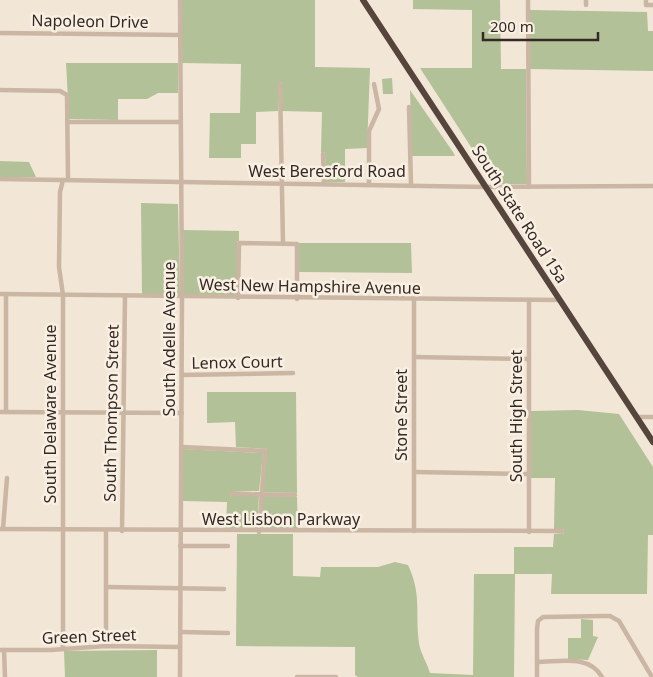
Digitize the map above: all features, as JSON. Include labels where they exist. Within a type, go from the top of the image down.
[{"type":"highway","name":"South State Road 15a","points":[[363,0],[653,442]]},
{"type":"street","name":"South Adelle Avenue","points":[[180,0],[182,297],[180,677]]},
{"type":"street","points":[[528,0],[529,187]]},
{"type":"street","points":[[646,2],[653,5]]},
{"type":"street","name":"Napoleon Drive","points":[[0,33],[180,35]]},
{"type":"street","points":[[280,84],[283,244]]},
{"type":"street","points":[[369,185],[369,131],[378,109],[374,84]]},
{"type":"street","name":"South Delaware Avenue","points":[[0,90],[60,91],[65,93],[67,122],[65,180],[60,192],[59,267],[63,295],[63,648]]},
{"type":"street","points":[[409,107],[411,184]]},
{"type":"street","points":[[67,122],[180,122]]},
{"type":"street","points":[[323,154],[324,184]]},
{"type":"street","name":"West Beresford Road","points":[[0,179],[281,184],[411,184],[486,187],[653,186]]},
{"type":"street","points":[[238,298],[238,243],[297,244],[297,299]]},
{"type":"street","name":"West New Hampshire Avenue","points":[[0,294],[297,299],[560,300]]},
{"type":"street","points":[[6,294],[6,412]]},
{"type":"street","name":"South Thompson Street","points":[[122,531],[125,296]]},
{"type":"street","name":"Stone Street","points":[[414,300],[414,531]]},
{"type":"street","name":"South High Street","points":[[529,532],[530,300]]},
{"type":"street","points":[[414,357],[529,359]]},
{"type":"street","name":"Lenox Court","points":[[182,375],[293,374]]},
{"type":"street","points":[[0,412],[182,414]]},
{"type":"street","points":[[636,417],[653,417]]},
{"type":"street","points":[[182,446],[265,450],[259,532]]},
{"type":"street","points":[[414,472],[528,474]]},
{"type":"street","points":[[2,529],[7,478]]},
{"type":"street","points":[[232,494],[295,495]]},
{"type":"street","name":"West Lisbon Parkway","points":[[2,529],[259,532],[562,531]]},
{"type":"street","points":[[106,531],[106,646]]},
{"type":"street","points":[[180,546],[228,546]]},
{"type":"street","points":[[107,587],[224,589]]},
{"type":"street","points":[[537,677],[538,621],[543,617],[610,616],[619,621],[652,677]]},
{"type":"street","points":[[180,632],[228,633]]},
{"type":"street","name":"Green Street","points":[[2,650],[106,646],[180,647]]},
{"type":"street","points":[[2,650],[4,677]]},
{"type":"street","points":[[536,662],[583,662],[593,666],[602,677]]},
{"type":"street","points":[[297,677],[336,677]]},
{"type":"green space","points":[[182,0],[315,0],[315,67],[370,68],[367,148],[345,149],[345,182],[326,182],[325,152],[321,152],[322,112],[282,111],[282,82],[278,83],[278,111],[256,112],[256,144],[241,144],[241,158],[209,158],[210,113],[240,113],[241,64],[182,63]]},
{"type":"green space","points":[[413,0],[500,0],[501,69],[526,69],[527,184],[495,184],[420,68],[472,68],[472,10],[413,9]]},
{"type":"green space","points":[[530,10],[647,12],[648,31],[653,31],[653,71],[530,69]]},
{"type":"green space","points":[[66,63],[178,63],[178,93],[158,93],[147,99],[118,99],[118,120],[69,119]]},
{"type":"green space","points":[[392,78],[393,94],[383,94],[382,79]]},
{"type":"green space","points":[[410,90],[453,152],[455,156],[412,156]]},
{"type":"green space","points":[[0,161],[29,162],[36,177],[0,177]]},
{"type":"green space","points":[[141,203],[178,204],[180,295],[142,294]]},
{"type":"green space","points":[[183,230],[239,231],[239,241],[237,241],[237,296],[184,295]]},
{"type":"green space","points":[[299,243],[411,243],[412,273],[299,272]]},
{"type":"green space","points":[[207,392],[296,392],[297,493],[263,492],[267,449],[236,447],[235,422],[207,423]]},
{"type":"green space","points":[[578,410],[619,414],[653,467],[653,535],[648,535],[647,594],[551,594],[552,574],[515,574],[514,677],[358,677],[355,675],[355,647],[236,646],[237,534],[293,534],[293,576],[320,577],[321,567],[378,567],[395,562],[408,565],[417,595],[420,646],[430,673],[473,675],[474,574],[514,574],[514,547],[553,547],[554,534],[564,533],[564,529],[554,530],[555,478],[530,478],[531,411]]},
{"type":"green space","points":[[183,449],[263,453],[259,491],[231,492],[231,496],[259,496],[257,529],[226,529],[227,502],[183,501]]},
{"type":"green space","points":[[263,496],[297,497],[298,529],[261,529]]},
{"type":"green space","points":[[581,619],[593,620],[593,636],[598,637],[588,660],[568,659],[568,638],[581,638]]},
{"type":"green space","points":[[157,650],[157,677],[65,677],[64,651]]}]
